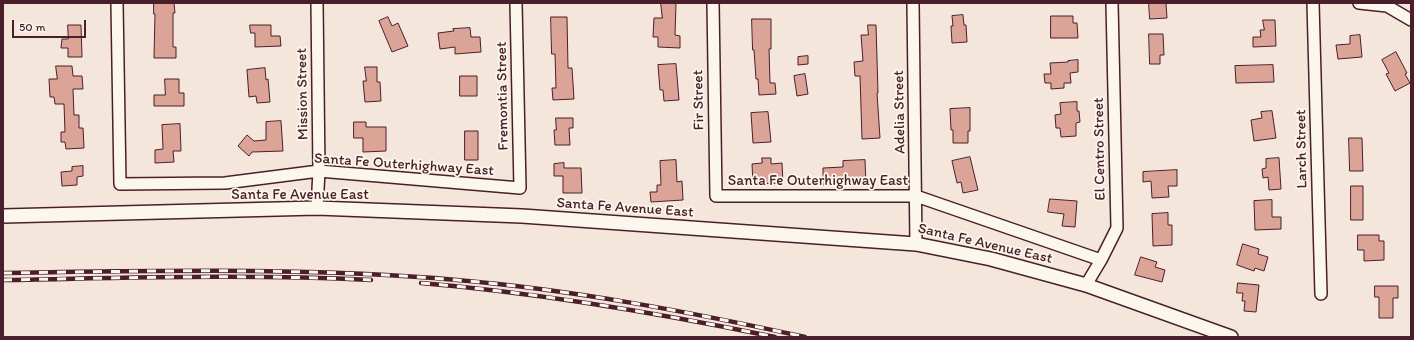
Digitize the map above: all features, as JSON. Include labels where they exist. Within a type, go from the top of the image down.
[{"type":"street","name":"Santa Fe Outerhighway East","points":[[117,3],[120,184],[225,184],[319,171],[520,188]]},
{"type":"street","name":"Mission Street","points":[[316,208],[319,171],[317,3]]},
{"type":"street","name":"Fremontia Street","points":[[516,3],[520,188]]},
{"type":"street","name":"Fir Street","points":[[713,3],[716,196]]},
{"type":"street","name":"Adelia Street","points":[[913,3],[916,244]]},
{"type":"street","name":"El Centro Street","points":[[1086,285],[1101,260],[1117,228],[1112,3]]},
{"type":"street","name":"Larch Street","points":[[1313,3],[1320,294]]},
{"type":"street","points":[[1359,3],[1387,6],[1411,20]]},
{"type":"street","name":"Santa Fe Outerhighway East","points":[[716,196],[916,196],[1101,260]]},
{"type":"street","name":"Santa Fe Avenue East","points":[[3,216],[316,208],[522,216],[916,244],[991,259],[1086,285],[1231,337]]},
{"type":"building","points":[[154,3],[174,3],[175,13],[173,13],[173,47],[176,47],[176,58],[154,58]]},
{"type":"building","points":[[661,3],[676,3],[675,35],[680,36],[680,48],[658,47],[658,37],[653,37],[654,18],[662,18]]},
{"type":"building","points":[[1149,3],[1166,3],[1167,18],[1150,19]]},
{"type":"building","points":[[963,15],[964,25],[966,25],[967,42],[952,43],[952,16]]},
{"type":"building","points":[[1051,16],[1073,16],[1073,23],[1077,23],[1078,38],[1051,38]]},
{"type":"building","points":[[388,17],[392,26],[398,23],[408,46],[392,52],[379,21]]},
{"type":"building","points":[[551,17],[567,17],[568,68],[572,68],[574,99],[553,100],[552,88],[556,88],[555,54],[552,54]]},
{"type":"building","points":[[752,19],[771,19],[771,49],[769,49],[770,83],[775,83],[776,94],[759,95],[753,50]]},
{"type":"building","points":[[1263,20],[1275,20],[1276,46],[1253,47],[1253,37],[1261,37],[1260,30],[1264,30]]},
{"type":"building","points":[[68,25],[81,25],[82,57],[68,57],[68,48],[61,48],[62,39],[68,39]]},
{"type":"building","points":[[250,25],[271,25],[271,36],[280,36],[281,46],[255,47],[255,33],[251,33]]},
{"type":"building","points":[[868,25],[876,25],[877,93],[880,138],[862,139],[860,76],[855,76],[854,62],[863,61],[861,35],[868,35]]},
{"type":"building","points":[[470,28],[471,37],[480,37],[481,52],[455,54],[455,47],[440,49],[438,33],[454,31],[453,29]]},
{"type":"building","points":[[1149,34],[1163,34],[1164,55],[1160,55],[1160,64],[1150,64]]},
{"type":"building","points":[[1360,35],[1362,57],[1338,59],[1336,45],[1350,44],[1350,36]]},
{"type":"building","points":[[1396,52],[1407,73],[1405,74],[1410,83],[1395,91],[1386,74],[1389,73],[1382,60]]},
{"type":"building","points":[[808,56],[808,64],[798,65],[798,57]]},
{"type":"building","points":[[1078,60],[1078,72],[1070,73],[1071,83],[1064,83],[1064,88],[1051,89],[1051,83],[1045,83],[1044,74],[1051,74],[1050,63]]},
{"type":"building","points":[[676,64],[679,100],[664,101],[663,90],[660,90],[658,65]]},
{"type":"building","points":[[1273,65],[1274,82],[1236,83],[1235,66]]},
{"type":"building","points":[[56,66],[72,66],[73,76],[82,76],[83,89],[73,89],[74,115],[79,115],[79,128],[83,128],[84,148],[66,149],[65,142],[61,142],[61,132],[65,132],[64,104],[55,104],[54,97],[50,97],[49,79],[57,79]]},
{"type":"building","points":[[365,67],[377,67],[377,82],[380,82],[381,101],[365,102],[363,81],[366,81]]},
{"type":"building","points":[[265,68],[266,80],[268,79],[270,102],[257,103],[256,96],[249,97],[247,70]]},
{"type":"building","points":[[805,74],[808,94],[797,96],[794,76]]},
{"type":"building","points":[[460,76],[477,76],[477,96],[460,96]]},
{"type":"building","points":[[165,79],[179,79],[179,93],[184,93],[184,106],[154,106],[154,95],[165,95]]},
{"type":"building","points":[[1077,102],[1077,111],[1079,111],[1080,122],[1076,123],[1076,136],[1061,137],[1060,128],[1056,128],[1055,115],[1061,114],[1060,103]]},
{"type":"building","points":[[970,108],[970,131],[968,131],[968,143],[953,143],[950,109]]},
{"type":"building","points":[[1272,111],[1276,138],[1254,141],[1251,120],[1262,118],[1261,112]]},
{"type":"building","points":[[768,112],[771,142],[753,143],[751,113]]},
{"type":"building","points":[[556,118],[573,118],[573,128],[569,128],[570,145],[555,145],[554,130],[556,130]]},
{"type":"building","points":[[281,121],[283,151],[252,152],[249,156],[238,146],[247,135],[254,141],[266,140],[266,122]]},
{"type":"building","points":[[354,122],[366,122],[366,127],[386,127],[386,151],[363,152],[363,138],[354,138]]},
{"type":"building","points":[[180,124],[181,151],[173,151],[174,162],[155,163],[155,150],[163,149],[162,125]]},
{"type":"building","points":[[465,131],[478,131],[478,160],[465,160]]},
{"type":"building","points":[[1349,138],[1362,138],[1363,171],[1350,171]]},
{"type":"building","points":[[970,157],[978,190],[963,193],[961,182],[957,183],[952,161]]},
{"type":"building","points":[[762,158],[771,158],[771,164],[782,163],[783,183],[753,184],[752,164],[762,163]]},
{"type":"building","points":[[1279,158],[1281,189],[1269,190],[1268,177],[1263,178],[1262,169],[1266,168],[1266,159]]},
{"type":"building","points":[[676,160],[677,182],[682,181],[683,200],[651,202],[650,192],[657,192],[657,185],[661,185],[660,161]]},
{"type":"building","points":[[865,160],[866,184],[823,185],[823,168],[843,167],[843,161]]},
{"type":"building","points":[[564,163],[564,168],[581,168],[582,193],[563,193],[563,176],[554,176],[554,164]]},
{"type":"building","points":[[83,166],[83,176],[77,177],[77,185],[62,186],[61,172],[72,171],[72,167]]},
{"type":"building","points":[[1177,170],[1177,186],[1168,186],[1169,197],[1152,198],[1151,181],[1143,182],[1143,172]]},
{"type":"building","points":[[1351,186],[1363,186],[1363,220],[1351,220]]},
{"type":"building","points":[[1050,199],[1077,201],[1075,227],[1062,226],[1064,214],[1048,212]]},
{"type":"building","points":[[1272,200],[1272,217],[1281,217],[1281,229],[1255,230],[1254,201]]},
{"type":"building","points":[[1168,213],[1168,225],[1172,225],[1172,245],[1153,246],[1152,214]]},
{"type":"building","points":[[1358,235],[1379,235],[1379,241],[1384,241],[1384,260],[1364,261],[1364,250],[1358,250]]},
{"type":"building","points":[[1243,244],[1259,249],[1258,254],[1268,257],[1264,271],[1255,268],[1254,271],[1237,265]]},
{"type":"building","points":[[1141,257],[1157,262],[1155,267],[1165,270],[1162,282],[1135,275]]},
{"type":"building","points":[[1238,283],[1259,285],[1256,312],[1244,311],[1245,301],[1242,301],[1243,293],[1237,293]]},
{"type":"building","points":[[1375,286],[1398,286],[1398,298],[1393,298],[1393,318],[1379,318],[1379,297],[1375,297]]},
{"type":"railway","points":[[3,273],[230,271],[344,273],[457,280],[501,284],[632,303],[805,337]]},
{"type":"railway","points":[[3,280],[233,277],[371,280]]},
{"type":"railway","points":[[421,283],[554,298],[687,320],[775,337]]}]
